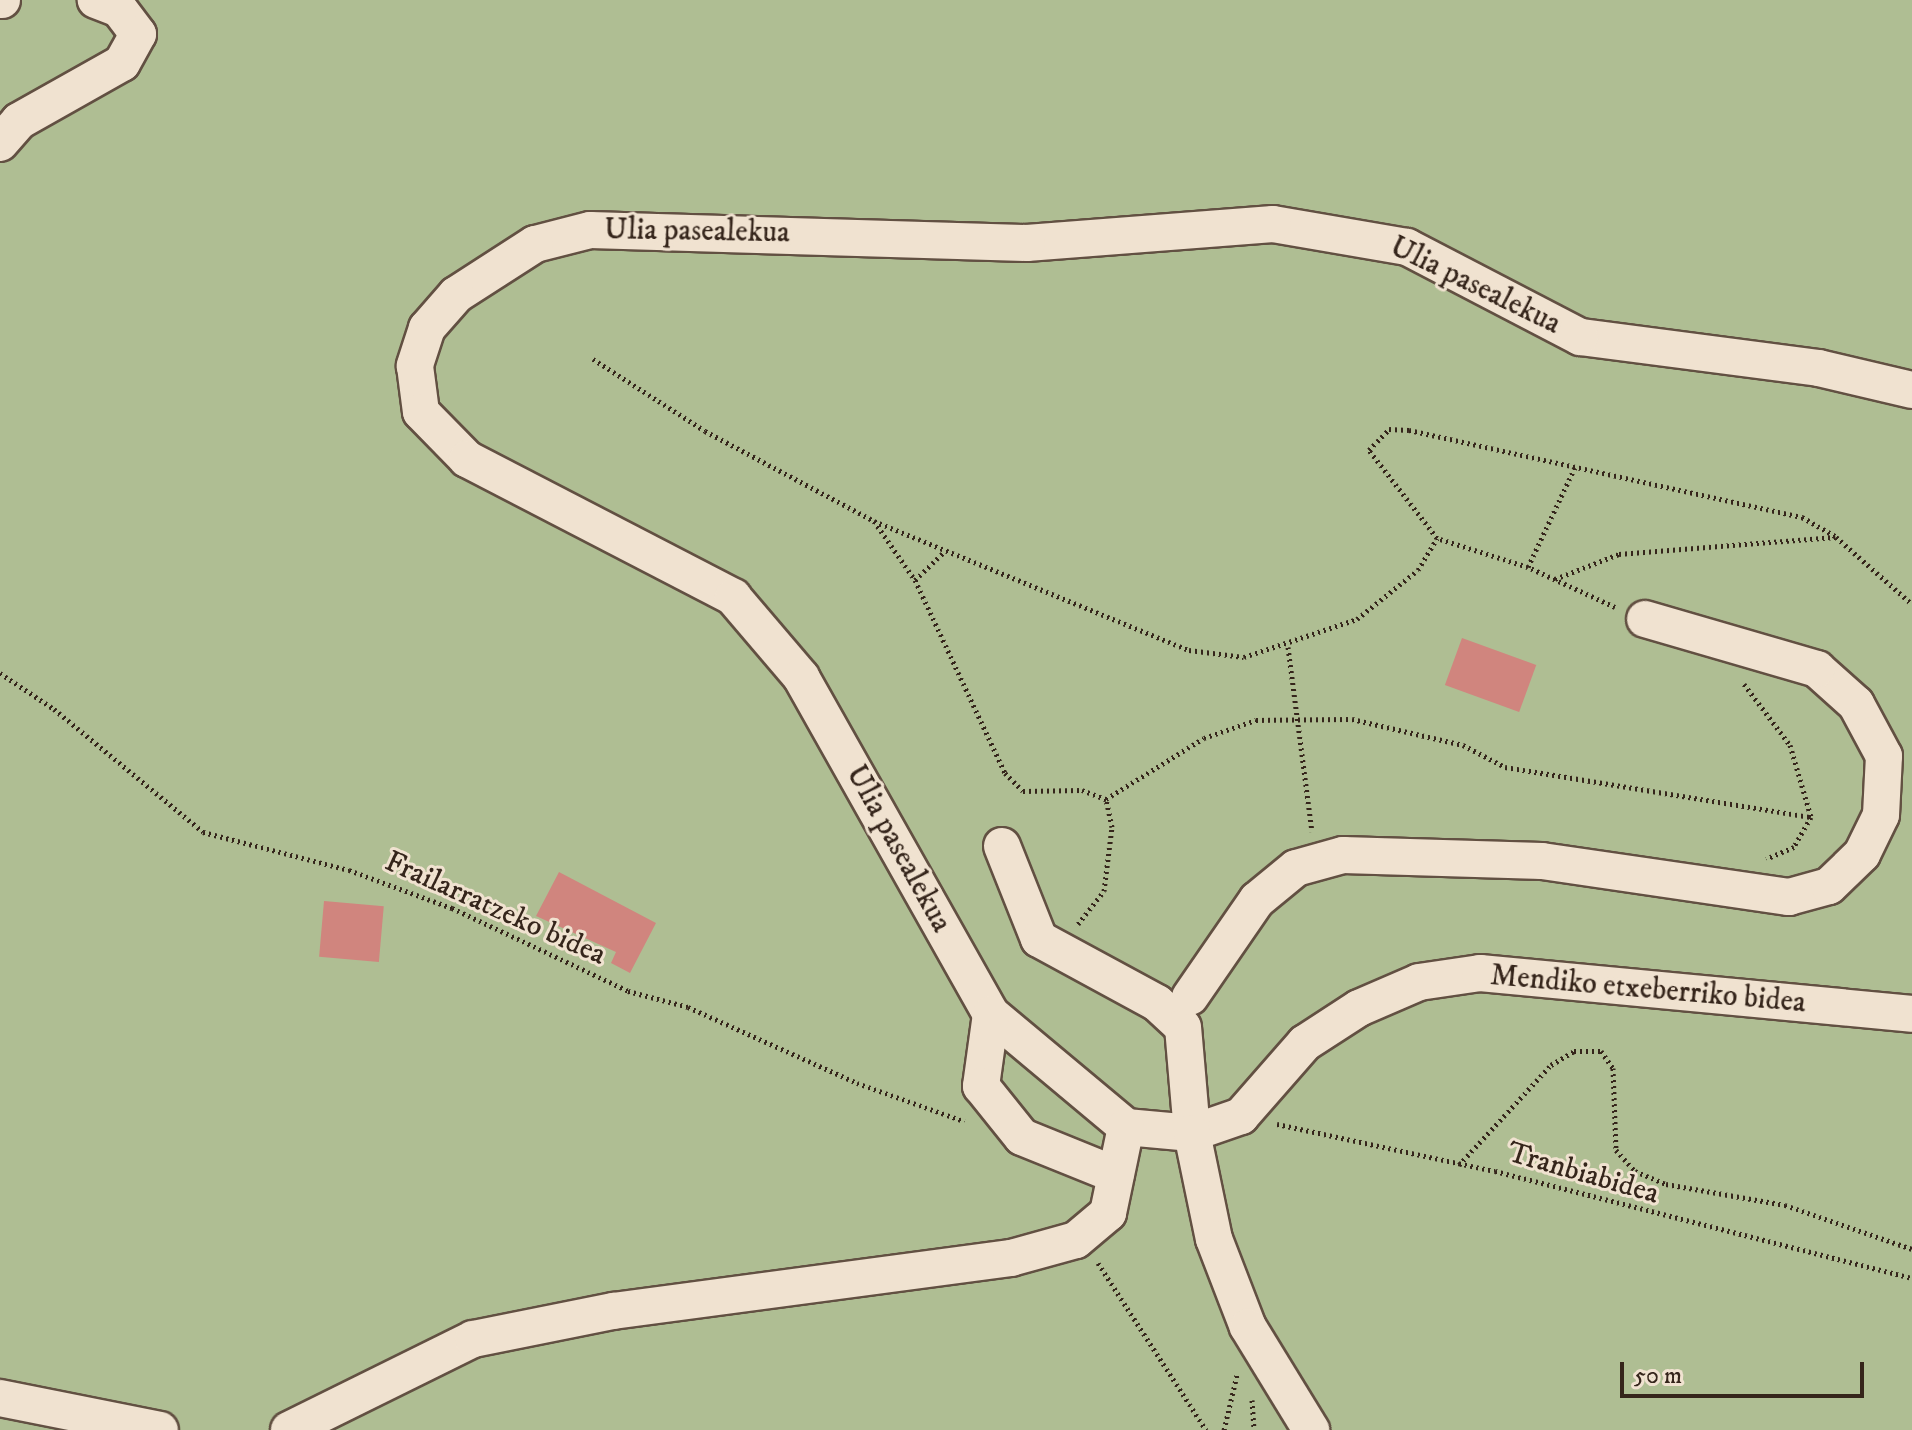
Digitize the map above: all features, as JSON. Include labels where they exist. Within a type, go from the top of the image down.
[{"type":"street","points":[[0,143],[19,121],[122,63],[138,34],[119,9],[96,0]]},
{"type":"street","name":"Ulia pasealekua","points":[[1126,1127],[991,1014],[801,677],[733,597],[467,459],[421,412],[415,366],[427,328],[456,295],[535,244],[590,230],[1027,243],[1273,224],[1407,247],[1580,337],[1819,368],[1912,390]]},
{"type":"street","points":[[1190,997],[1257,900],[1296,868],[1343,855],[1457,854],[1742,894],[1789,897],[1829,886],[1862,854],[1881,815],[1884,756],[1856,704],[1817,669],[1645,619]]},
{"type":"street","points":[[1002,846],[1039,939],[1157,1003],[1183,1027],[1192,1133],[1214,1239],[1248,1327],[1311,1430]]},
{"type":"street","name":"Mendiko etxeberriko bidea","points":[[1241,1116],[1305,1043],[1359,1008],[1419,982],[1465,975],[1552,975],[1912,1014]]},
{"type":"street","points":[[991,1014],[981,1086],[1022,1137],[1116,1175]]},
{"type":"street","points":[[289,1430],[473,1339],[613,1311],[1011,1258],[1076,1240],[1108,1213],[1126,1127],[1192,1133],[1241,1116]]},
{"type":"street","points":[[0,1398],[160,1430]]},
{"type":"path","points":[[593,359],[705,431],[874,521],[1189,650],[1244,657],[1288,647],[1357,619],[1418,570],[1437,538]]},
{"type":"path","points":[[1645,619],[1528,567],[1437,538],[1369,450],[1389,429],[1409,430],[1802,517],[1836,537],[1912,604]]},
{"type":"path","points":[[1528,567],[1575,467]]},
{"type":"path","points":[[874,521],[915,580],[1005,773],[1023,791],[1082,790],[1106,799]]},
{"type":"path","points":[[1554,579],[1619,554],[1836,537]]},
{"type":"path","points":[[915,580],[944,552]]},
{"type":"path","points":[[1288,647],[1318,862]]},
{"type":"path","name":"Frailarratzeko bidea","points":[[0,673],[54,709],[203,832],[411,892],[628,991],[688,1007],[857,1083],[968,1122],[981,1086]]},
{"type":"path","points":[[1761,862],[1794,847],[1811,817],[1806,783],[1769,707]]},
{"type":"path","points":[[1106,799],[1204,738],[1256,720],[1352,719],[1463,745],[1505,767],[1600,787],[1719,797],[1811,817]]},
{"type":"path","points":[[1077,924],[1104,891],[1112,827],[1106,799]]},
{"type":"path","points":[[1459,1165],[1551,1065],[1574,1051],[1601,1051],[1613,1068],[1616,1150],[1635,1171],[1666,1184],[1785,1205],[1912,1249]]},
{"type":"path","name":"Tranbiabidea","points":[[1241,1116],[1459,1165],[1912,1278]]},
{"type":"path","points":[[1108,1213],[1094,1257],[1206,1430]]},
{"type":"green space","points":[[0,0],[1912,0],[1912,1430],[0,1430]]},
{"type":"building","points":[[1462,638],[1536,665],[1519,712],[1445,685]]},
{"type":"building","points":[[559,872],[656,923],[630,973],[611,963],[616,952],[536,916]]},
{"type":"building","points":[[324,901],[384,906],[379,962],[319,957]]}]
